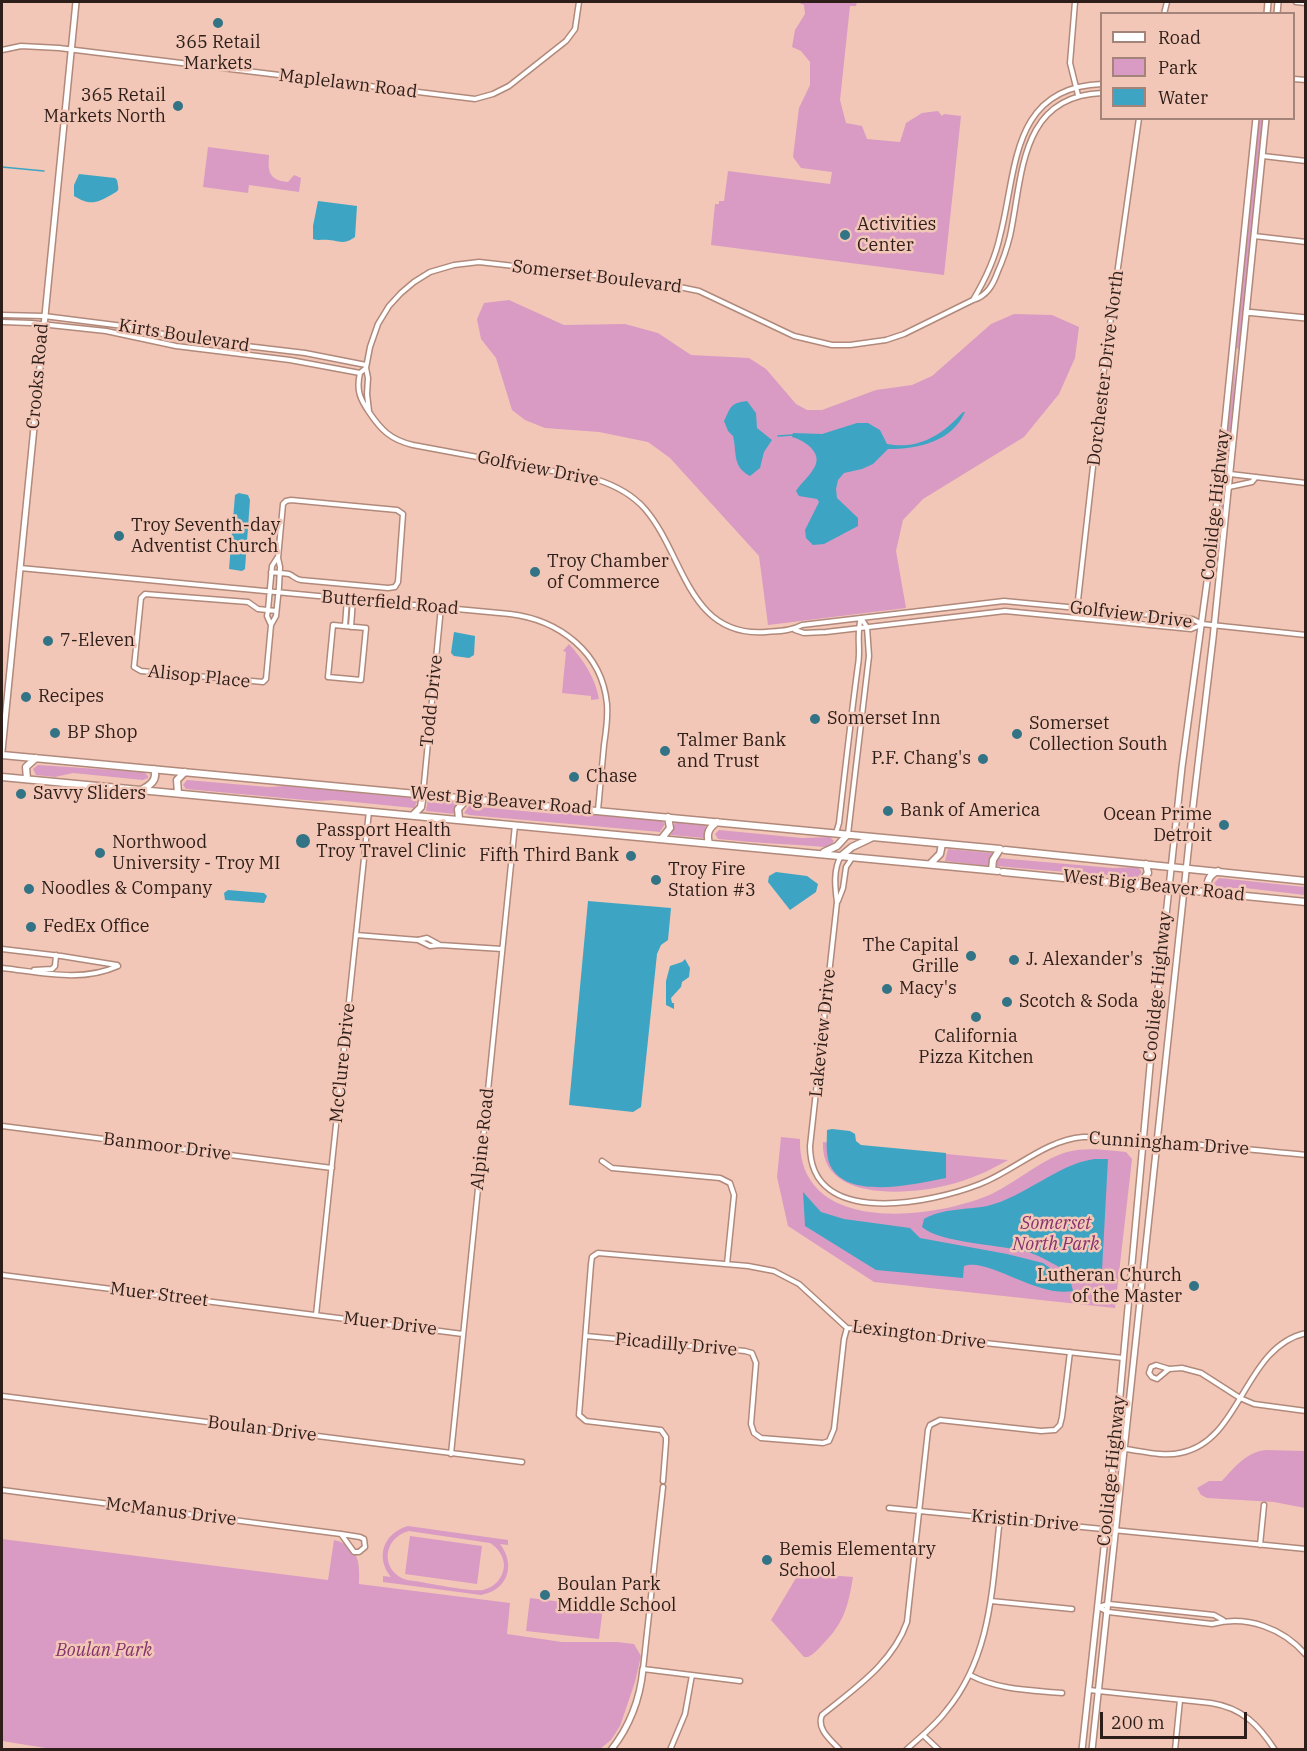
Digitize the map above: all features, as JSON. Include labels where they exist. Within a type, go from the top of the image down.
[{"type":"main road","name":"Crooks Road","points":[[2,753],[76,2]]},
{"type":"main road","name":"Coolidge Highway","points":[[1082,1749],[1115,1446],[1161,959],[1177,811],[1214,530],[1256,120]]},
{"type":"main road","name":"Coolidge Highway","points":[[1092,1749],[1229,487],[1266,120]]},
{"type":"main road","points":[[1246,312],[1305,318]]},
{"type":"main road","points":[[1232,354],[1242,358]]},
{"type":"main road","points":[[1214,530],[1215,536],[1223,537]]},
{"type":"main road","points":[[1188,723],[1198,723],[1202,730]]},
{"type":"main road","name":"West Big Beaver Road","points":[[2,753],[1003,849],[1305,881]]},
{"type":"main road","points":[[27,779],[26,767],[36,758]]},
{"type":"main road","points":[[142,789],[153,782],[156,775],[154,769]]},
{"type":"main road","points":[[178,793],[177,780],[186,772]]},
{"type":"main road","name":"West Big Beaver Road","points":[[2,777],[413,814],[1305,902]]},
{"type":"main road","points":[[413,814],[421,807],[423,794]]},
{"type":"main road","points":[[459,819],[460,805],[468,798]]},
{"type":"main road","points":[[1177,811],[1182,816],[1192,815]]},
{"type":"main road","points":[[662,838],[670,828],[668,817]]},
{"type":"main road","points":[[709,843],[707,834],[717,822]]},
{"type":"main road","points":[[820,854],[837,846],[848,834]]},
{"type":"main road","points":[[841,856],[852,847],[874,837]]},
{"type":"main road","points":[[929,864],[934,862],[940,854],[942,844]]},
{"type":"main road","points":[[998,871],[994,856],[1003,849]]},
{"type":"main road","points":[[1139,885],[1148,873],[1146,864]]},
{"type":"main road","points":[[1210,892],[1208,881],[1219,871]]},
{"type":"main road","points":[[1161,959],[1171,958],[1176,964]]},
{"type":"main road","points":[[1155,1018],[1162,1026],[1169,1026]]},
{"type":"main road","points":[[1151,1054],[1160,1055],[1165,1061]]},
{"type":"main road","points":[[1127,1314],[1131,1320],[1139,1319]]},
{"type":"main road","points":[[1124,1344],[1132,1344],[1136,1349]]},
{"type":"main road","points":[[1115,1446],[1119,1450],[1125,1449]]},
{"type":"main road","points":[[611,1749],[632,1717],[641,1689],[644,1669]]},
{"type":"street","name":"Maplelawn Road","points":[[2,50],[30,46],[70,50],[475,99],[509,86],[566,41],[575,28],[579,2]]},
{"type":"street","points":[[1075,2],[1070,63],[1078,96]]},
{"type":"street","points":[[1296,2],[1305,3]]},
{"type":"street","points":[[973,300],[987,274],[997,247],[1015,155],[1027,128],[1055,96],[1076,87],[1100,84]]},
{"type":"street","name":"Somerset Boulevard","points":[[366,367],[378,324],[389,306],[401,293],[430,273],[447,266],[468,262],[567,271],[682,287],[717,298],[794,336],[832,345],[886,340],[904,334],[973,300],[982,298],[1002,261],[1010,237],[1022,161],[1028,145],[1049,113],[1063,102],[1078,96],[1100,93]]},
{"type":"street","name":"Dorchester Drive North","points":[[1076,618],[1105,360],[1139,120]]},
{"type":"street","points":[[1263,156],[1305,161]]},
{"type":"street","points":[[1254,236],[1305,242]]},
{"type":"street","name":"Kirts Boulevard","points":[[2,315],[44,316],[139,328],[179,338],[305,353],[366,367]]},
{"type":"street","name":"Kirts Boulevard","points":[[2,322],[106,331],[187,348],[290,360],[360,373]]},
{"type":"street","points":[[360,373],[366,367]]},
{"type":"street","points":[[366,367],[369,411]]},
{"type":"street","name":"Golfview Drive","points":[[360,373],[359,396],[381,429],[392,438],[406,444],[595,479],[620,489],[645,509],[658,528],[693,596],[709,614],[730,627],[759,632],[794,630],[815,633],[1002,611],[1191,628],[1202,624]]},
{"type":"street","points":[[1230,474],[1305,483]]},
{"type":"street","points":[[1229,487],[1252,482],[1256,477]]},
{"type":"street","points":[[286,501],[397,510],[403,514],[398,582],[394,587],[297,580],[292,575],[271,572],[278,558],[283,504],[286,501]]},
{"type":"street","name":"Alisop Place","points":[[276,611],[258,609],[248,602],[145,594],[141,598],[134,666],[141,672],[263,682],[266,679],[271,625],[276,611],[280,573],[278,558]]},
{"type":"street","name":"Butterfield Road","points":[[20,568],[510,614],[539,620],[562,631],[585,652],[601,680],[607,711],[598,810]]},
{"type":"street","name":"Alisop Place","points":[[271,572],[267,616],[271,625]]},
{"type":"street","points":[[345,626],[347,599]]},
{"type":"street","points":[[351,627],[353,599]]},
{"type":"street","name":"Golfview Drive","points":[[794,630],[802,626],[1004,601],[1192,619],[1214,626],[1305,635]]},
{"type":"street","name":"Todd Drive","points":[[423,794],[441,608]]},
{"type":"street","points":[[848,834],[868,661],[867,627],[861,618]]},
{"type":"street","points":[[836,833],[859,661],[857,629],[861,618]]},
{"type":"street","points":[[333,625],[345,626],[366,628],[361,680],[328,677],[333,625]]},
{"type":"street","name":"McClure Drive","points":[[316,1315],[369,811]]},
{"type":"street","name":"Alpine Road","points":[[451,1454],[515,824]]},
{"type":"street","name":"Lakeview Drive","points":[[812,1163],[810,1139],[837,902],[835,888],[837,866],[841,856]]},
{"type":"street","name":"Lakeview Drive","points":[[837,902],[843,888],[847,864],[854,857]]},
{"type":"street","points":[[356,935],[418,940],[427,945],[502,949]]},
{"type":"street","points":[[2,949],[56,955],[118,966],[91,974],[58,975],[2,968]]},
{"type":"street","points":[[30,971],[52,969],[55,966],[56,955]]},
{"type":"street","points":[[91,974],[93,961]]},
{"type":"street","name":"Banmoor Drive","points":[[2,1126],[332,1168]]},
{"type":"street","name":"Cunningham Drive","points":[[812,1163],[820,1181],[838,1196],[859,1202],[892,1203],[936,1198],[974,1187],[1007,1172],[1051,1145],[1070,1139],[1090,1137],[1158,1141],[1305,1155]]},
{"type":"street","points":[[602,1161],[612,1168],[720,1178],[730,1183],[734,1195],[727,1264]]},
{"type":"street","name":"Lexington Drive","points":[[586,1336],[592,1257],[598,1253],[607,1253],[762,1268],[786,1276],[808,1291],[847,1328],[1123,1358]]},
{"type":"street","name":"Muer Street","points":[[2,1275],[316,1315]]},
{"type":"street","name":"Muer Drive","points":[[316,1315],[464,1334]]},
{"type":"street","name":"Picadilly Drive","points":[[586,1336],[752,1353],[756,1363],[751,1424],[754,1433],[761,1438],[819,1443],[829,1441],[834,1429],[847,1328]]},
{"type":"street","points":[[1125,1449],[1175,1454],[1197,1448],[1214,1436],[1271,1352],[1288,1339],[1305,1333]]},
{"type":"street","points":[[586,1336],[580,1404],[581,1418],[589,1422],[661,1430],[666,1437],[644,1669],[740,1681]]},
{"type":"street","points":[[840,1749],[821,1729],[819,1719],[885,1661],[903,1633],[909,1612],[930,1425],[940,1420],[1041,1431],[1055,1430],[1060,1425],[1062,1417],[1070,1352]]},
{"type":"street","points":[[1169,1369],[1157,1379],[1149,1373],[1154,1365],[1169,1369],[1182,1368],[1200,1373],[1240,1398],[1260,1406],[1305,1411]]},
{"type":"street","name":"Boulan Drive","points":[[2,1396],[522,1462]]},
{"type":"street","name":"McManus Drive","points":[[2,1490],[340,1534],[360,1537],[364,1539],[365,1547],[359,1552],[354,1552],[340,1534]]},
{"type":"street","points":[[1260,1545],[1264,1505]]},
{"type":"street","name":"Kristin Drive","points":[[889,1508],[1305,1550]]},
{"type":"street","points":[[906,1749],[948,1709],[970,1675],[984,1642],[1000,1518]]},
{"type":"street","points":[[991,1601],[1072,1609]]},
{"type":"street","points":[[1098,1607],[1109,1604],[1214,1615],[1224,1621]]},
{"type":"street","points":[[1098,1607],[1108,1612],[1212,1624],[1224,1621],[1274,1628],[1296,1643],[1305,1655]]},
{"type":"street","points":[[670,1749],[685,1714],[692,1674]]},
{"type":"street","points":[[970,1675],[994,1685],[1062,1693]]},
{"type":"street","points":[[1089,1690],[1220,1705],[1238,1711],[1255,1723],[1275,1749]]},
{"type":"street","points":[[1175,1749],[1180,1700]]},
{"type":"street","points":[[923,1734],[939,1749]]},
{"type":"green space","points":[[797,2],[857,2],[856,6],[850,6],[840,100],[846,123],[862,126],[867,139],[900,142],[906,123],[922,113],[938,111],[942,116],[944,114],[961,116],[944,275],[711,245],[715,204],[724,201],[728,171],[830,184],[832,172],[801,168],[793,157],[799,108],[810,85],[810,62],[801,51],[792,47],[795,30],[805,14],[804,5]]},
{"type":"green space","points":[[1259,120],[1264,120],[1240,349],[1236,348]]},
{"type":"green space","points":[[208,147],[269,155],[269,170],[273,177],[288,182],[294,175],[301,178],[299,192],[249,185],[248,193],[203,187]]},
{"type":"green space","points":[[509,300],[564,325],[625,324],[658,333],[691,355],[749,358],[766,369],[796,404],[807,410],[822,410],[876,390],[912,385],[932,376],[991,324],[1014,314],[1052,315],[1079,327],[1075,358],[1059,394],[1024,437],[923,499],[903,520],[896,551],[906,608],[768,625],[759,556],[670,458],[648,442],[599,432],[545,428],[525,420],[512,410],[496,358],[481,339],[477,319],[484,303]]},
{"type":"green space","points":[[1236,358],[1233,418],[1220,533],[1223,472]]},
{"type":"green space","points":[[569,644],[588,670],[599,699],[591,700],[591,696],[562,693],[566,652],[563,651]]},
{"type":"green space","points":[[38,765],[144,772],[148,778],[143,780],[73,773],[55,777],[36,775],[33,769]]},
{"type":"green space","points":[[187,780],[414,798],[417,802],[414,808],[186,789],[183,785]]},
{"type":"green space","points":[[428,799],[458,802],[455,814],[426,811]]},
{"type":"green space","points":[[469,806],[661,820],[665,824],[660,832],[469,815],[464,813]]},
{"type":"green space","points":[[675,822],[706,825],[704,838],[671,835]]},
{"type":"green space","points":[[719,830],[802,838],[830,837],[834,841],[830,846],[825,847],[718,839],[715,834]]},
{"type":"green space","points":[[948,849],[992,854],[988,866],[945,861]]},
{"type":"green space","points":[[998,858],[1113,868],[1138,867],[1142,872],[1137,878],[1015,868],[997,866]]},
{"type":"green space","points":[[1219,878],[1305,887],[1305,895],[1245,888],[1218,888],[1214,883]]},
{"type":"green space","name":"Somerset North Park","points":[[781,1137],[800,1139],[805,1170],[820,1191],[843,1205],[871,1212],[901,1214],[933,1211],[987,1196],[1046,1161],[1074,1150],[1126,1152],[1132,1159],[1115,1308],[874,1282],[788,1226],[777,1177]]},
{"type":"green space","name":"Somerset North Park","points":[[823,1142],[1008,1160],[979,1175],[948,1185],[912,1191],[870,1190],[851,1185],[836,1175],[826,1161]]},
{"type":"green space","points":[[1266,1450],[1305,1451],[1305,1508],[1274,1502],[1207,1498],[1201,1495],[1197,1488],[1209,1481],[1222,1481],[1247,1457]]},
{"type":"green space","points":[[408,1526],[508,1540],[508,1545],[500,1544],[508,1560],[507,1576],[498,1588],[481,1595],[383,1582],[383,1576],[391,1577],[383,1562],[384,1547],[387,1540],[399,1529]],"holes":[[[409,1531],[490,1543],[500,1553],[504,1566],[498,1581],[483,1590],[407,1580],[398,1576],[389,1563],[389,1547],[400,1535]]]},
{"type":"green space","points":[[410,1536],[482,1546],[477,1584],[405,1574]]},
{"type":"green space","name":"Boulan Park","points":[[2,1539],[328,1580],[334,1540],[349,1546],[356,1556],[359,1584],[510,1603],[507,1634],[562,1642],[634,1644],[641,1656],[620,1726],[611,1740],[600,1749],[58,1750],[2,1741]]},
{"type":"green space","points":[[801,1573],[853,1577],[847,1606],[840,1622],[829,1637],[808,1657],[804,1657],[771,1620]]},
{"type":"green space","points":[[530,1598],[603,1607],[599,1639],[526,1631]]},
{"type":"water","points":[[79,174],[115,178],[118,190],[97,201],[85,201],[74,196],[74,185]]},
{"type":"water","points":[[318,201],[357,206],[355,237],[342,242],[313,239]]},
{"type":"water","points":[[747,401],[756,413],[757,428],[772,440],[764,452],[760,468],[750,476],[738,464],[733,436],[724,421],[732,406]]},
{"type":"water","points":[[965,412],[959,422],[943,437],[922,445],[888,449],[873,464],[844,473],[838,480],[837,498],[858,518],[858,526],[824,544],[813,545],[806,538],[805,530],[819,502],[817,499],[799,496],[796,491],[814,468],[816,457],[815,452],[807,444],[792,437],[793,433],[822,434],[857,423],[868,423],[880,430],[887,444],[909,445],[920,443],[938,434]]},
{"type":"water","points":[[239,493],[248,495],[250,500],[245,569],[242,571],[229,569],[235,495]]},
{"type":"water","points":[[454,632],[475,636],[474,655],[469,658],[454,656],[451,653]]},
{"type":"water","points":[[776,872],[807,876],[818,884],[816,892],[790,910],[768,882],[769,876]]},
{"type":"water","points":[[228,890],[264,893],[267,896],[264,903],[225,900],[224,893]]},
{"type":"water","points":[[588,901],[671,908],[668,940],[661,945],[657,954],[641,1107],[633,1112],[569,1105]]},
{"type":"water","points":[[685,959],[690,968],[689,977],[682,982],[681,987],[671,998],[674,1009],[666,1005],[666,981],[670,966]]},
{"type":"water","name":"Somerset North Park","points":[[827,1130],[850,1131],[855,1134],[856,1141],[861,1145],[946,1153],[946,1178],[884,1187],[867,1187],[852,1183],[840,1177],[829,1163]]},
{"type":"water","points":[[1108,1159],[1102,1270],[1092,1277],[1081,1277],[1068,1272],[1031,1253],[943,1237],[922,1227],[924,1219],[931,1215],[1001,1202],[1053,1174],[1080,1162]]},
{"type":"water","points":[[803,1192],[821,1212],[844,1219],[910,1228],[920,1238],[1043,1263],[1071,1283],[1073,1291],[1059,1292],[1044,1289],[986,1267],[974,1265],[964,1266],[963,1278],[876,1270],[805,1226]]},
{"type":"waterway","points":[[2,167],[44,171]]},
{"type":"waterway","points":[[778,436],[793,435]]},
{"type":"place","name":"365 Retail Markets","points":[[218,23]]},
{"type":"place","name":"365 Retail Markets North","points":[[178,106]]},
{"type":"place","name":"Activities Center","points":[[845,235]]},
{"type":"place","name":"Troy Seventh-day Adventist Church","points":[[119,536]]},
{"type":"place","name":"Troy Chamber of Commerce","points":[[535,572]]},
{"type":"place","name":"7-Eleven","points":[[48,641]]},
{"type":"place","name":"Recipes","points":[[26,697]]},
{"type":"place","name":"Somerset Inn","points":[[815,719]]},
{"type":"place","name":"BP Shop","points":[[55,733]]},
{"type":"place","name":"Somerset Collection South","points":[[1017,734]]},
{"type":"place","name":"Talmer Bank and Trust","points":[[665,751]]},
{"type":"place","name":"P.F. Chang's","points":[[983,759]]},
{"type":"place","name":"Chase","points":[[574,777]]},
{"type":"place","name":"Savvy Sliders","points":[[21,794]]},
{"type":"place","name":"Bank of America","points":[[888,811]]},
{"type":"place","name":"Ocean Prime Detroit","points":[[1224,825]]},
{"type":"place","name":"Passport Health Troy Travel Clinic","points":[[303,841]]},
{"type":"place","name":"Northwood University - Troy MI","points":[[100,853]]},
{"type":"place","name":"Fifth Third Bank","points":[[631,856]]},
{"type":"place","name":"Troy Fire Station #3","points":[[656,880]]},
{"type":"place","name":"Noodles & Company","points":[[29,889]]},
{"type":"place","name":"FedEx Office","points":[[31,927]]},
{"type":"place","name":"The Capital Grille","points":[[971,956]]},
{"type":"place","name":"J. Alexander's","points":[[1014,960]]},
{"type":"place","name":"Macy's","points":[[887,989]]},
{"type":"place","name":"Scotch & Soda","points":[[1007,1002]]},
{"type":"place","name":"California Pizza Kitchen","points":[[976,1017]]},
{"type":"place","name":"Lutheran Church of the Master","points":[[1194,1286]]},
{"type":"place","name":"Bemis Elementary School","points":[[767,1560]]},
{"type":"place","name":"Boulan Park Middle School","points":[[545,1595]]}]
